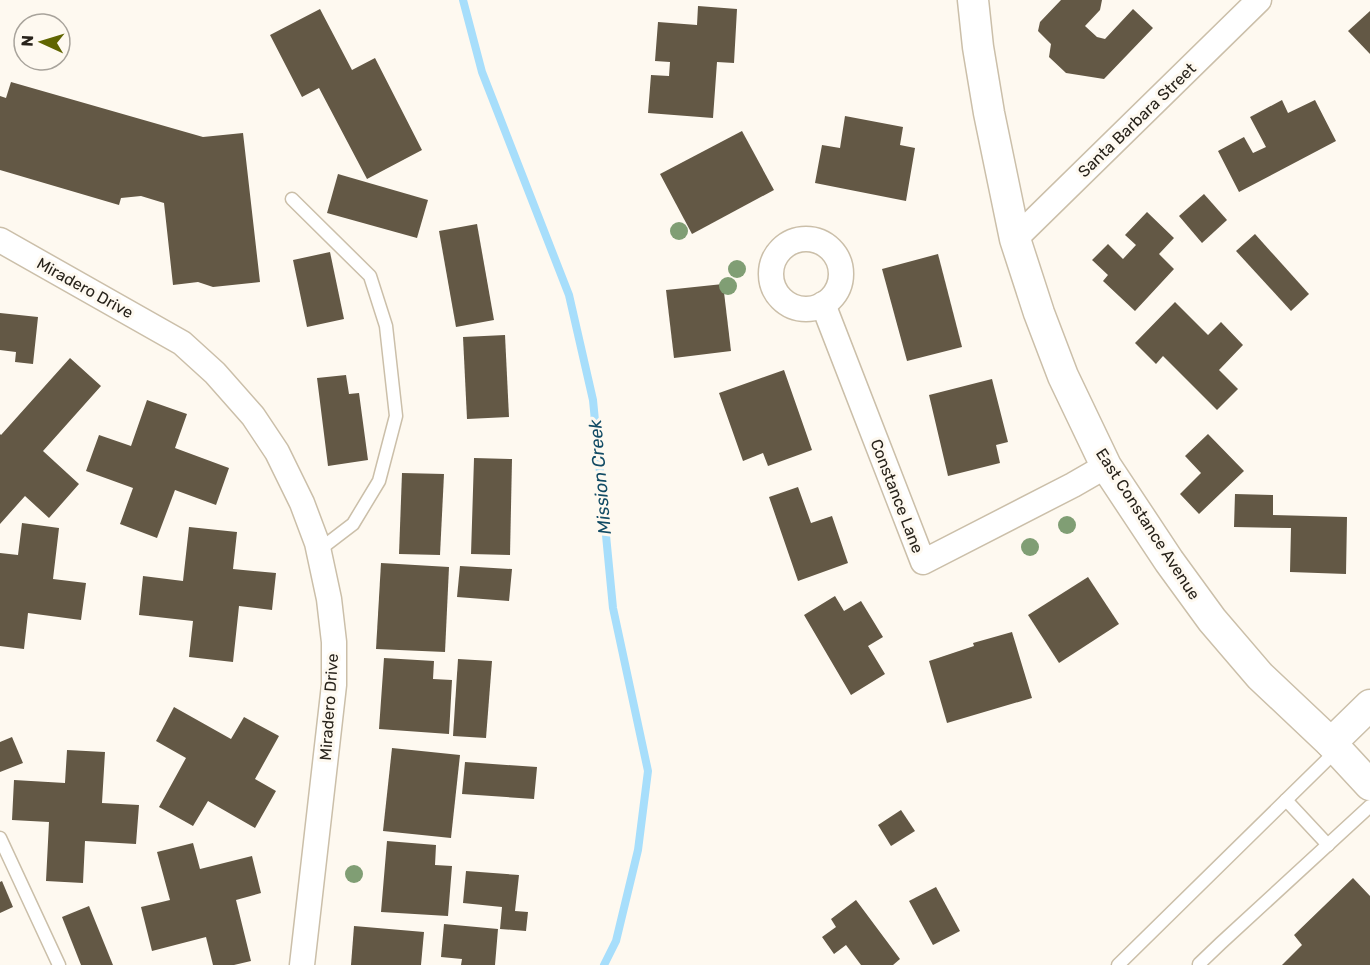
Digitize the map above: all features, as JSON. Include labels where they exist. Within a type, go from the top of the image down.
[{"type":"street","name":"East Constance Avenue","points":[[973,0],[987,102],[1015,239],[1039,313],[1063,376],[1106,466],[1169,561],[1212,620],[1260,676],[1370,785]]},
{"type":"street","name":"Santa Barbara Street","points":[[1015,239],[1259,0]]},
{"type":"street","name":"Miradero Drive","points":[[0,240],[182,343],[215,373],[253,416],[277,452],[302,503],[319,550],[329,599],[334,642],[334,685],[302,965]]},
{"type":"street","name":"Constance Lane","points":[[823,304],[923,562],[1106,466]]},
{"type":"street","points":[[1334,747],[1370,705]]},
{"type":"lane","points":[[292,199],[370,276],[386,326],[396,416],[378,481],[353,524],[319,550]]},
{"type":"lane","points":[[1118,965],[1286,800],[1334,747]]},
{"type":"lane","points":[[1286,800],[1328,845]]},
{"type":"lane","points":[[1199,965],[1370,806]]},
{"type":"lane","points":[[0,838],[60,965]]},
{"type":"building","points":[[1061,0],[1102,0],[1100,10],[1085,26],[1097,37],[1105,39],[1133,9],[1153,28],[1104,79],[1066,73],[1049,57],[1051,44],[1038,31],[1040,22]]},
{"type":"building","points":[[698,6],[737,9],[734,63],[717,62],[713,118],[648,113],[651,75],[669,76],[670,62],[655,61],[658,22],[697,25]]},
{"type":"building","points":[[320,9],[352,70],[375,58],[422,150],[367,179],[319,88],[302,97],[270,35]]},
{"type":"building","points":[[1370,11],[1370,54],[1348,31]]},
{"type":"building","points":[[11,82],[203,137],[243,133],[260,282],[213,287],[198,282],[173,285],[164,203],[141,196],[121,198],[119,205],[0,170],[0,96],[6,98]]},
{"type":"building","points":[[1282,100],[1288,113],[1315,100],[1336,141],[1239,192],[1218,151],[1244,137],[1253,153],[1266,147],[1250,117]]},
{"type":"building","points":[[845,116],[903,127],[900,145],[915,148],[906,201],[815,183],[822,145],[840,148]]},
{"type":"building","points":[[742,131],[774,190],[692,234],[660,174]]},
{"type":"building","points":[[338,174],[428,200],[417,238],[327,213]]},
{"type":"building","points":[[1204,194],[1227,220],[1202,243],[1179,216]]},
{"type":"building","points":[[1147,212],[1174,238],[1159,254],[1174,269],[1135,311],[1103,281],[1108,275],[1092,260],[1108,244],[1123,259],[1136,245],[1125,235]]},
{"type":"building","points":[[477,224],[494,320],[456,327],[439,231]]},
{"type":"building","points":[[1255,234],[1309,294],[1291,311],[1236,251]]},
{"type":"building","points":[[330,252],[344,319],[307,327],[293,260]]},
{"type":"building","points":[[938,254],[962,347],[907,361],[882,269]]},
{"type":"building","points":[[723,284],[731,351],[674,358],[666,290]]},
{"type":"building","points":[[1175,302],[1208,335],[1221,322],[1243,345],[1219,370],[1238,389],[1217,410],[1163,356],[1156,364],[1135,343]]},
{"type":"building","points":[[0,313],[38,317],[33,364],[15,362],[16,352],[0,350]]},
{"type":"building","points":[[505,335],[509,417],[467,419],[463,337]]},
{"type":"building","points":[[70,358],[101,386],[43,451],[79,484],[49,518],[25,496],[0,524],[0,434]]},
{"type":"building","points":[[784,370],[812,450],[768,466],[763,453],[743,461],[719,393]]},
{"type":"building","points":[[346,375],[349,394],[359,393],[368,460],[328,466],[317,378]]},
{"type":"building","points":[[992,379],[1008,442],[996,445],[1000,463],[948,476],[929,395]]},
{"type":"building","points":[[147,400],[187,414],[175,448],[229,468],[216,505],[175,490],[157,538],[120,524],[133,488],[86,471],[99,435],[131,446]]},
{"type":"building","points":[[1208,434],[1244,471],[1199,514],[1180,494],[1201,473],[1185,456]]},
{"type":"building","points":[[474,458],[512,459],[510,555],[471,554]]},
{"type":"building","points":[[402,473],[444,474],[440,555],[399,554]]},
{"type":"building","points":[[798,487],[811,523],[832,516],[848,563],[798,581],[769,497]]},
{"type":"building","points":[[1235,494],[1273,495],[1273,515],[1347,517],[1346,574],[1290,572],[1291,528],[1234,527]]},
{"type":"building","points":[[22,523],[59,528],[53,579],[86,583],[81,620],[28,613],[24,649],[0,646],[0,553],[18,555]]},
{"type":"building","points":[[189,527],[237,532],[233,569],[276,573],[272,610],[239,606],[233,662],[189,657],[193,621],[139,615],[143,576],[183,581]]},
{"type":"building","points":[[381,563],[449,567],[445,652],[376,649]]},
{"type":"building","points":[[460,566],[512,569],[509,601],[457,597]]},
{"type":"building","points":[[1088,577],[1119,624],[1059,663],[1028,615]]},
{"type":"building","points":[[835,596],[844,611],[861,601],[883,637],[868,646],[885,674],[851,695],[804,615]]},
{"type":"building","points":[[1012,632],[1032,698],[947,723],[929,661],[974,646],[973,643]]},
{"type":"building","points":[[384,658],[434,661],[433,679],[452,680],[449,734],[379,729]]},
{"type":"building","points":[[458,659],[492,661],[486,738],[453,736]]},
{"type":"building","points":[[174,707],[231,739],[244,717],[279,736],[255,779],[276,791],[255,828],[208,801],[193,826],[159,807],[186,758],[156,741]]},
{"type":"building","points":[[12,737],[23,763],[0,772],[0,742]]},
{"type":"building","points":[[392,748],[460,755],[451,838],[383,831]]},
{"type":"building","points":[[67,750],[105,752],[102,803],[139,805],[136,844],[85,841],[83,883],[46,881],[49,822],[12,820],[14,780],[65,783]]},
{"type":"building","points":[[465,762],[537,767],[534,799],[462,794]]},
{"type":"building","points":[[901,810],[915,831],[891,846],[878,825]]},
{"type":"building","points":[[387,841],[436,845],[435,865],[452,866],[448,916],[381,912]]},
{"type":"building","points":[[193,843],[200,869],[252,856],[261,893],[236,900],[251,961],[234,965],[213,965],[206,937],[152,951],[141,907],[170,900],[157,852]]},
{"type":"building","points":[[466,871],[519,875],[515,911],[528,912],[526,931],[500,929],[502,907],[463,903]]},
{"type":"building","points":[[1353,878],[1370,896],[1370,965],[1282,965],[1302,945],[1294,935]]},
{"type":"building","points":[[2,881],[13,907],[0,913],[0,882]]},
{"type":"building","points":[[936,887],[960,931],[933,945],[909,901]]},
{"type":"building","points":[[856,900],[900,959],[893,965],[861,965],[846,945],[834,954],[822,937],[836,927],[831,919]]},
{"type":"building","points":[[89,906],[113,965],[81,965],[62,917]]},
{"type":"building","points":[[444,924],[498,929],[495,965],[461,965],[462,959],[441,957]]},
{"type":"building","points":[[354,926],[424,932],[421,965],[351,965]]},
{"type":"waterway","name":"Mission Creek","points":[[463,0],[482,72],[569,295],[593,400],[613,608],[648,771],[638,850],[616,941],[604,965]]}]
